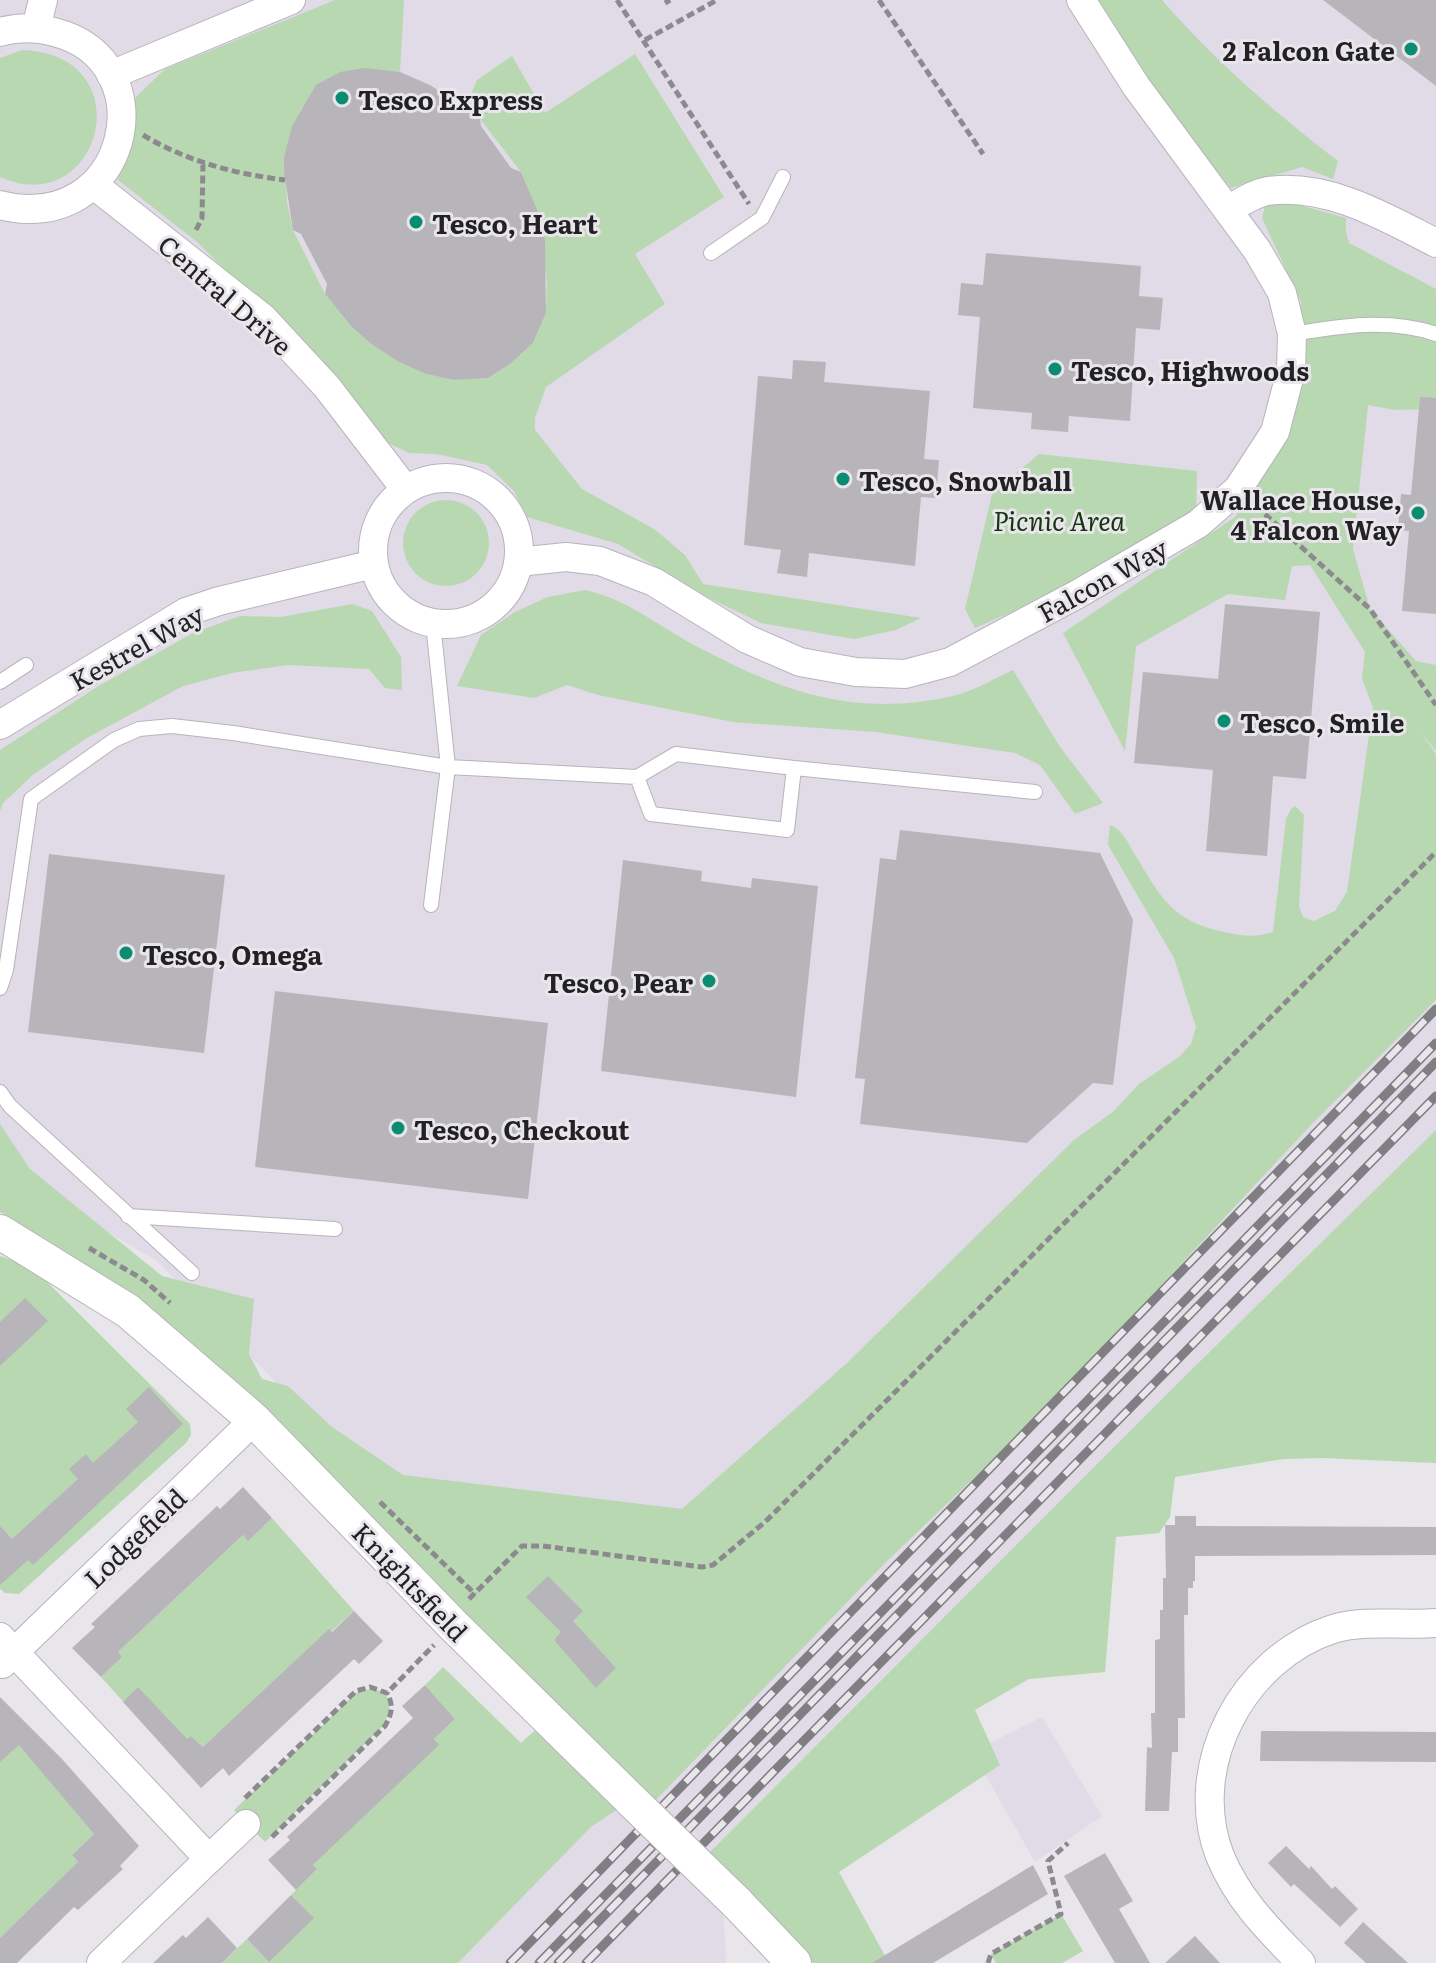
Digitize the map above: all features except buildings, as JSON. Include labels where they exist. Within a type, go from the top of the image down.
[{"type":"street","points":[[36,28],[43,0]]},
{"type":"street","points":[[111,75],[291,0]]},
{"type":"street","name":"Falcon Way","points":[[518,562],[566,557],[600,561],[654,582],[747,639],[800,662],[856,672],[905,674],[950,662],[1076,595],[1198,524],[1238,489],[1275,432],[1291,371],[1292,334],[1282,293],[1229,209],[1136,86],[1081,0]]},
{"type":"street","points":[[0,32],[21,27],[36,28],[73,37],[95,54],[111,75],[120,98],[122,122],[118,145],[109,167],[94,185],[73,200],[48,209],[2,209]]},
{"type":"street","name":"Central Drive","points":[[94,185],[263,318],[327,387],[406,490]]},
{"type":"street","points":[[1229,209],[1265,191],[1299,190],[1375,211],[1436,243]]},
{"type":"street","points":[[452,478],[475,484],[495,497],[510,516],[518,538],[518,562],[511,584],[497,603],[478,616],[457,623],[433,623],[412,616],[394,602],[381,585],[374,564],[373,542],[378,522],[390,504],[406,490],[427,480],[452,478]]},
{"type":"street","name":"Kestrel Way","points":[[0,725],[186,612],[219,601],[374,564]]},
{"type":"street","name":"Knightsfield","points":[[0,1232],[128,1311],[254,1420],[450,1622],[736,1902],[794,1963]]},
{"type":"street","name":"Lodgefield","points":[[209,1859],[5,1652],[254,1420]]},
{"type":"street","points":[[1301,1963],[1243,1900],[1219,1854],[1210,1796],[1222,1736],[1236,1706],[1258,1677],[1280,1656],[1304,1641],[1332,1629],[1357,1624],[1436,1623]]},
{"type":"street","points":[[101,1963],[246,1824]]},
{"type":"lane","points":[[711,253],[762,218],[783,177]]},
{"type":"lane","points":[[1292,334],[1344,325],[1410,325],[1436,334]]},
{"type":"lane","points":[[431,905],[448,767],[433,623]]},
{"type":"lane","points":[[0,682],[26,665]]},
{"type":"lane","points":[[0,988],[6,970],[31,799],[114,740],[139,729],[172,726],[233,733],[448,767],[637,777],[676,754],[1035,792]]},
{"type":"lane","points":[[637,777],[651,814],[787,830],[794,768]]},
{"type":"lane","points":[[0,1092],[10,1106],[192,1273]]},
{"type":"lane","points":[[128,1216],[335,1229]]},
{"type":"path","points":[[617,0],[747,203],[762,218]]},
{"type":"path","points":[[645,40],[717,0]]},
{"type":"path","points":[[879,0],[983,154]]},
{"type":"path","points":[[122,122],[167,150],[252,176],[285,180]]},
{"type":"path","points":[[183,254],[202,218],[203,161]]},
{"type":"path","points":[[1238,489],[1370,609],[1436,705]]},
{"type":"path","points":[[387,1693],[522,1546],[543,1546],[702,1567],[713,1565],[765,1522],[1436,852]]},
{"type":"path","points":[[370,1687],[387,1693],[392,1714],[385,1726],[265,1844],[232,1810],[356,1691],[370,1687]]},
{"type":"path","points":[[988,1963],[991,1954],[1061,1914],[1048,1861],[1068,1843]]},
{"type":"shaded area","points":[[0,0],[1436,0],[1436,875],[659,1649],[314,1421],[157,1261],[0,1170]]},
{"type":"shaded area","points":[[1436,987],[1436,1149],[722,1881],[726,1963],[458,1963],[591,1827],[636,1796]]},
{"type":"shaded area","points":[[1042,1717],[1102,1816],[1035,1862],[985,1774],[1000,1764],[990,1743]]},
{"type":"green space","points":[[335,0],[404,0],[400,72],[340,73],[301,109],[284,157],[287,202],[293,230],[325,294],[351,326],[399,362],[426,374],[454,380],[488,378],[510,364],[533,343],[546,313],[547,282],[539,214],[521,172],[480,119],[465,108],[477,80],[512,56],[545,113],[635,54],[724,197],[635,254],[665,304],[546,387],[535,418],[535,430],[582,489],[654,529],[685,555],[703,584],[921,618],[896,630],[854,639],[761,623],[701,594],[618,544],[527,517],[514,491],[487,465],[437,454],[409,453],[378,438],[289,333],[197,242],[118,180],[134,99],[165,69]]},
{"type":"green space","points":[[1092,0],[1162,0],[1246,85],[1338,161],[1333,179],[1302,167],[1231,188],[1190,141]]},
{"type":"green space","points":[[22,50],[61,58],[85,78],[96,104],[95,132],[84,158],[63,177],[35,185],[0,177],[0,58]]},
{"type":"green space","points":[[1288,202],[1346,218],[1349,243],[1436,289],[1436,409],[1395,410],[1368,405],[1353,549],[1370,609],[1416,661],[1436,665],[1436,751],[1420,731],[1436,754],[1436,1000],[1310,1126],[1045,1410],[883,1565],[653,1803],[92,1275],[58,1247],[0,1212],[0,1124],[30,1169],[162,1276],[254,1299],[249,1354],[262,1379],[288,1386],[332,1427],[403,1475],[682,1509],[847,1363],[1074,1140],[1114,1111],[1139,1084],[1179,1057],[1191,1044],[1196,1027],[1174,958],[1108,845],[1110,825],[1124,837],[1169,904],[1179,914],[1206,927],[1248,936],[1273,932],[1286,819],[1295,806],[1304,815],[1299,907],[1303,917],[1314,921],[1335,911],[1347,892],[1373,707],[1362,679],[1365,652],[1310,565],[1292,566],[1285,600],[1228,594],[1136,646],[1125,751],[1063,633],[1235,517],[1272,459],[1303,363],[1301,302],[1262,218],[1265,206]]},
{"type":"green space","name":"Picnic Area","points":[[1039,454],[1197,471],[1196,511],[1062,590],[975,628],[965,609],[992,494]]},
{"type":"green space","points":[[438,500],[454,500],[477,512],[486,526],[489,543],[486,560],[477,574],[454,586],[438,586],[422,579],[410,567],[403,551],[403,535],[410,519],[422,507]]},
{"type":"green space","points":[[585,590],[628,606],[726,662],[789,688],[821,697],[886,704],[920,702],[964,693],[1013,670],[1060,747],[1103,803],[1075,814],[1040,765],[1015,753],[876,732],[733,722],[598,695],[567,685],[534,698],[457,686],[481,635],[515,612],[548,597]]},
{"type":"green space","points":[[352,604],[372,611],[401,657],[402,690],[385,688],[369,669],[288,665],[232,673],[183,686],[87,738],[34,774],[3,803],[0,811],[0,750],[97,687],[193,633],[240,616],[281,617]]},
{"type":"green space","points":[[1436,1130],[1436,1463],[1283,1459],[1175,1477],[1170,1517],[1159,1533],[1116,1537],[1105,1672],[1029,1679],[975,1710],[1000,1765],[839,1872],[889,1963],[813,1963],[706,1856],[1177,1384]]},
{"type":"green space","points":[[0,1256],[28,1266],[45,1280],[190,1424],[191,1435],[186,1443],[19,1594],[5,1593],[0,1589]]},
{"type":"green space","points":[[272,1518],[354,1611],[203,1747],[191,1736],[171,1755],[101,1677],[122,1657],[118,1652],[243,1535],[248,1540]]},
{"type":"green space","points":[[443,1667],[521,1743],[541,1725],[625,1804],[591,1827],[458,1963],[222,1963],[247,1939],[268,1961],[313,1918],[291,1895],[317,1869],[313,1865],[438,1745],[434,1739],[455,1719],[425,1685]]},
{"type":"green space","points":[[370,1689],[383,1693],[389,1702],[383,1726],[265,1842],[234,1810],[356,1693]]},
{"type":"green space","points":[[33,1731],[113,1816],[72,1855],[80,1864],[0,1938],[0,1754],[9,1754]]},
{"type":"green space","points":[[1061,1914],[1083,1951],[1062,1963],[996,1963],[991,1954]]},
{"type":"railway","points":[[510,1963],[1436,1009]]},
{"type":"railway","points":[[539,1963],[1436,1043]]},
{"type":"railway","points":[[558,1963],[1436,1062]]},
{"type":"railway","points":[[586,1963],[1436,1096]]},
{"type":"place","name":"2 Falcon Gate","points":[[1411,49]]},
{"type":"place","name":"Tesco Express","points":[[342,98]]},
{"type":"place","name":"Tesco, Heart","points":[[416,222]]},
{"type":"place","name":"Tesco, Highwoods","points":[[1055,369]]},
{"type":"place","name":"Tesco, Snowball","points":[[843,479]]},
{"type":"place","name":"Wallace House, 4 Falcon Way","points":[[1418,513]]},
{"type":"place","name":"Tesco, Smile","points":[[1224,721]]},
{"type":"place","name":"Tesco, Omega","points":[[126,953]]},
{"type":"place","name":"Tesco, Pear","points":[[709,981]]},
{"type":"place","name":"Tesco, Checkout","points":[[398,1128]]}]
